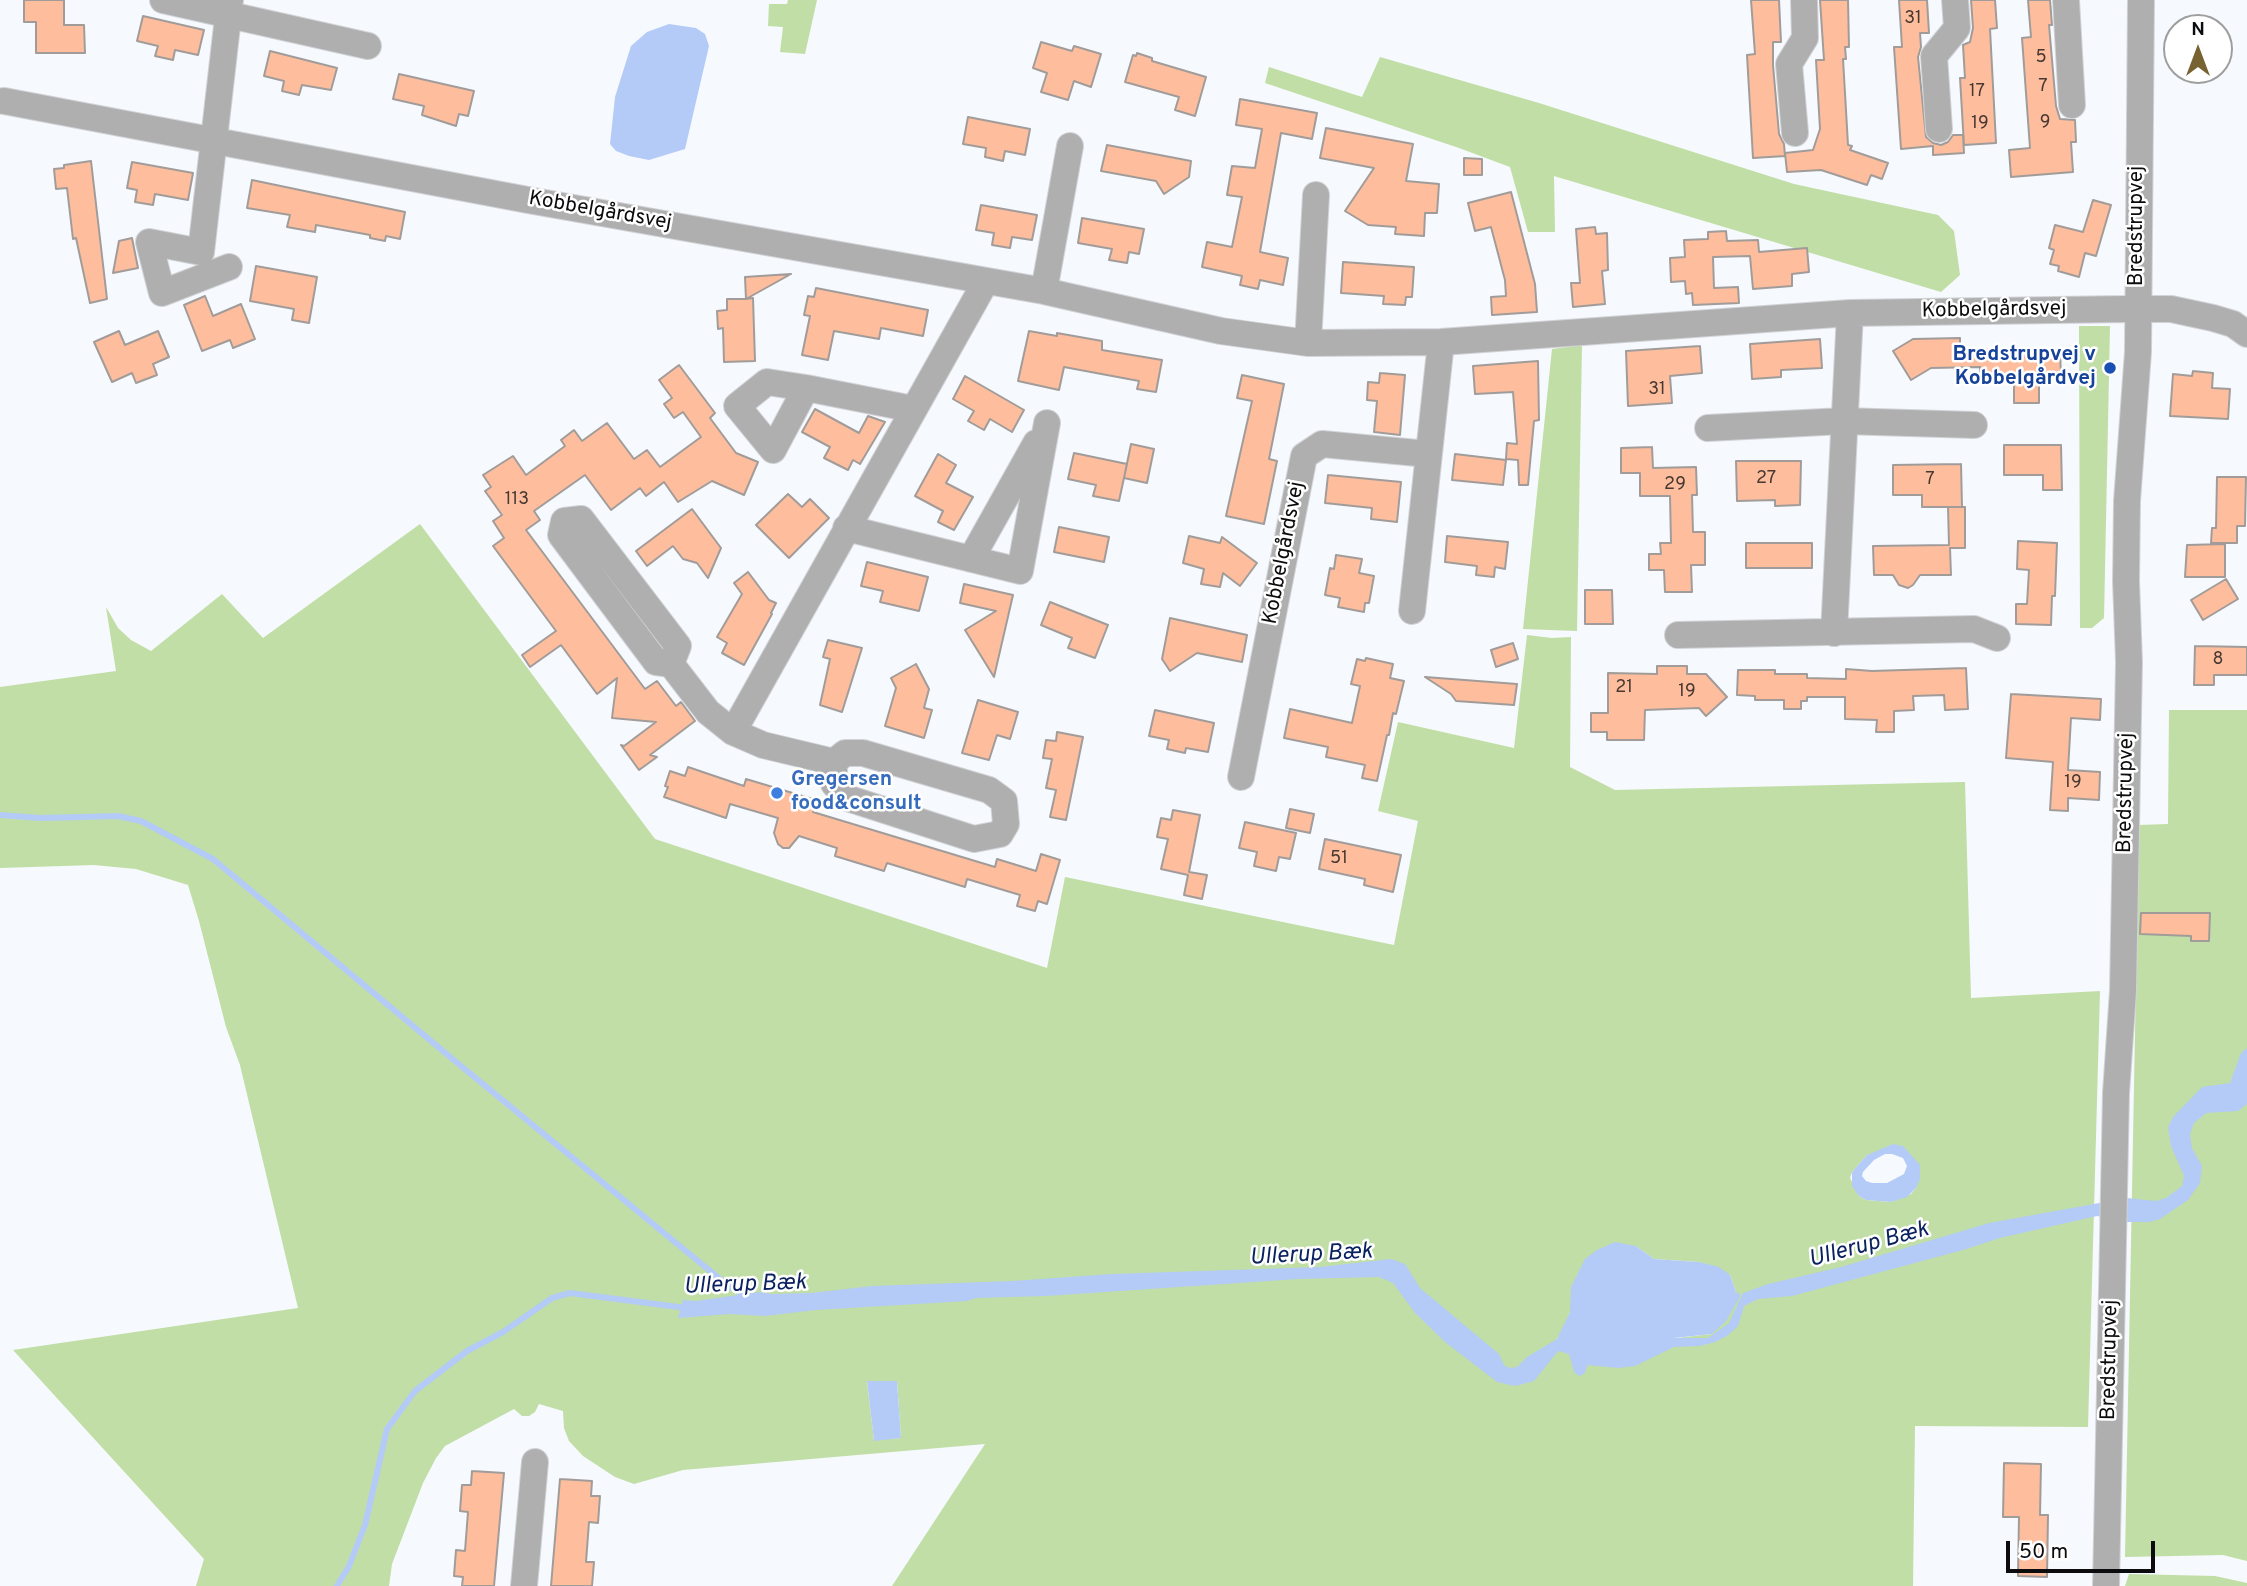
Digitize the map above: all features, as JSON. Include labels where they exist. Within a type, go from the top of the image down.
[{"type":"street","points":[[163,0],[229,8],[368,46]]},
{"type":"street","points":[[1794,133],[1789,65],[1805,38],[1804,0]]},
{"type":"street","points":[[1939,129],[1934,56],[1957,28],[1955,0]]},
{"type":"street","points":[[2066,0],[2072,105]]},
{"type":"street","name":"Bredstrupvej","points":[[2106,1586],[2116,1093],[2123,977],[2129,662],[2127,501],[2138,352],[2141,0]]},
{"type":"street","points":[[201,252],[229,8]]},
{"type":"street","name":"Kobbelgårdsvej","points":[[4,101],[528,200],[1044,291],[1221,331],[1308,343],[1441,342],[1850,313],[2138,309],[2171,309],[2213,318],[2233,324],[2247,334]]},
{"type":"street","points":[[1044,291],[1070,146]]},
{"type":"street","points":[[1308,343],[1316,195]]},
{"type":"street","points":[[733,733],[986,281]]},
{"type":"street","points":[[1834,633],[1850,313]]},
{"type":"street","points":[[1412,611],[1441,342]]},
{"type":"street","points":[[806,388],[913,409]]},
{"type":"street","points":[[1708,428],[1843,421],[1974,425]]},
{"type":"street","points":[[846,528],[971,559],[1020,571],[1047,423],[971,559]]},
{"type":"street","name":"Kobbelgårdsvej","points":[[1241,777],[1304,456],[1322,444],[1428,454]]},
{"type":"street","points":[[671,664],[678,646],[580,519],[564,521],[561,536],[656,662],[671,664],[708,712],[733,733],[763,745],[834,762]]},
{"type":"street","points":[[1678,635],[1974,629],[1997,638]]},
{"type":"street","points":[[845,753],[863,753],[989,790],[1004,801],[1006,824],[1000,834],[974,839],[847,798],[834,784],[834,762],[845,753]]},
{"type":"street","points":[[524,1586],[534,1462]]},
{"type":"green space","points":[[788,0],[817,0],[805,54],[780,52],[783,27],[768,26],[769,4],[787,4]]},
{"type":"green space","points":[[1380,57],[1539,103],[1794,184],[1938,215],[1954,231],[1960,275],[1941,292],[1554,176],[1555,232],[1528,232],[1510,167],[1265,83],[1269,67],[1362,97]]},
{"type":"green space","points":[[2079,326],[2110,326],[2104,618],[2092,628],[2080,628]]},
{"type":"green space","points":[[1582,345],[1577,631],[1523,629],[1552,349]]},
{"type":"green space","points":[[420,524],[655,839],[1047,968],[1065,877],[1394,945],[1418,821],[1378,811],[1398,722],[1514,748],[1527,635],[1571,637],[1570,767],[1615,790],[1965,782],[1971,998],[2100,991],[2088,1427],[1915,1426],[1913,1586],[892,1586],[985,1444],[683,1470],[634,1484],[615,1477],[583,1456],[569,1441],[564,1428],[563,1411],[539,1404],[529,1416],[522,1416],[514,1409],[445,1446],[423,1483],[392,1564],[389,1586],[196,1586],[204,1559],[13,1350],[298,1308],[240,1065],[226,1027],[188,885],[136,869],[94,865],[0,868],[0,687],[116,671],[106,607],[118,628],[131,640],[151,651],[222,594],[263,638]],"holes":[[[1903,1146],[1916,1188],[1911,1194],[1891,1202],[1866,1200],[1859,1196],[1850,1178],[1852,1172],[1867,1155]],[[1636,1246],[1654,1259],[1699,1262],[1730,1275],[1736,1292],[1712,1334],[1668,1339],[1649,1349],[1552,1346],[1563,1330],[1570,1312]],[[897,1381],[901,1438],[874,1440],[867,1382]]]},
{"type":"green space","points":[[2169,710],[2247,710],[2247,1561],[2223,1555],[2125,1557],[2139,825],[2168,824]]},
{"type":"green space","points":[[2129,1574],[2215,1576],[2247,1583],[2247,1586],[2125,1586]]},
{"type":"water","points":[[669,24],[696,28],[705,34],[709,46],[685,149],[649,160],[629,156],[616,151],[610,144],[615,97],[631,46],[647,32]]},
{"type":"water","points":[[2247,1048],[2247,1104],[2238,1111],[2206,1113],[2194,1123],[2190,1134],[2192,1148],[2202,1166],[2200,1183],[2188,1200],[2160,1219],[2128,1222],[2097,1216],[2000,1238],[1792,1296],[1758,1299],[1744,1306],[1738,1326],[1715,1342],[1700,1346],[1674,1347],[1635,1366],[1618,1368],[1588,1365],[1584,1374],[1579,1376],[1574,1372],[1569,1354],[1558,1351],[1534,1381],[1515,1386],[1497,1382],[1445,1342],[1415,1313],[1393,1283],[1379,1277],[1298,1279],[1046,1296],[976,1298],[967,1301],[816,1310],[765,1316],[730,1314],[678,1318],[683,1300],[696,1301],[759,1292],[811,1293],[872,1286],[1320,1267],[1391,1259],[1405,1264],[1420,1288],[1499,1354],[1504,1365],[1509,1368],[1517,1367],[1527,1357],[1557,1339],[1570,1312],[1571,1287],[1585,1259],[1615,1242],[1636,1246],[1654,1259],[1699,1262],[1719,1267],[1730,1275],[1736,1292],[1741,1295],[1726,1321],[1712,1334],[1674,1338],[1708,1338],[1729,1323],[1743,1293],[1768,1284],[1841,1267],[1989,1223],[2127,1198],[2156,1201],[2166,1198],[2182,1186],[2184,1176],[2171,1146],[2168,1127],[2173,1117],[2202,1087],[2230,1083],[2241,1053]]},
{"type":"water","points":[[1893,1144],[1903,1146],[1920,1165],[1920,1179],[1916,1188],[1907,1197],[1891,1202],[1866,1200],[1859,1196],[1852,1186],[1852,1172],[1867,1155]],"holes":[[[1885,1154],[1903,1158],[1907,1166],[1904,1174],[1887,1183],[1866,1181],[1862,1176],[1863,1172],[1874,1160]]]},
{"type":"water","points":[[867,1381],[897,1381],[901,1438],[874,1441]]},
{"type":"building","points":[[24,0],[64,0],[64,25],[84,25],[85,53],[36,53],[36,22],[24,22]]},
{"type":"building","points":[[1751,0],[1779,0],[1781,42],[1773,42],[1773,65],[1779,134],[1784,144],[1785,156],[1753,158],[1747,55],[1755,54]]},
{"type":"building","points":[[1820,0],[1848,0],[1849,47],[1845,47],[1846,59],[1843,59],[1848,145],[1852,146],[1850,150],[1888,163],[1882,179],[1871,175],[1867,185],[1821,170],[1787,172],[1785,153],[1813,150],[1820,129],[1816,60],[1824,60]]},
{"type":"building","points":[[1899,0],[1927,0],[1929,33],[1920,33],[1921,47],[1918,57],[1926,137],[1941,145],[1948,142],[1953,135],[1963,135],[1964,153],[1933,155],[1933,146],[1901,149],[1894,47],[1902,47]]},
{"type":"building","points":[[1971,0],[1995,0],[1997,28],[1990,29],[1996,143],[1964,145],[1960,78],[1965,78],[1963,45],[1970,42],[1973,28]]},
{"type":"building","points":[[2028,0],[2050,0],[2052,25],[2049,25],[2056,106],[2060,119],[2075,120],[2076,142],[2071,142],[2073,172],[2011,177],[2009,150],[2030,148],[2022,38],[2031,37]]},
{"type":"building","points":[[143,16],[204,30],[198,55],[175,50],[173,60],[155,56],[158,46],[137,41]]},
{"type":"building","points":[[1041,42],[1072,51],[1074,46],[1101,54],[1091,87],[1074,81],[1068,100],[1041,92],[1047,73],[1033,68]]},
{"type":"building","points":[[270,51],[337,68],[331,90],[302,85],[299,95],[282,91],[284,81],[264,76]]},
{"type":"building","points":[[1137,53],[1152,58],[1152,61],[1206,77],[1195,116],[1175,110],[1179,97],[1125,82],[1133,55],[1136,56]]},
{"type":"building","points":[[399,74],[474,91],[468,116],[459,114],[456,126],[422,115],[424,106],[393,99]]},
{"type":"building","points":[[1240,99],[1317,113],[1312,139],[1281,133],[1260,252],[1288,258],[1283,285],[1260,280],[1258,289],[1240,285],[1242,276],[1202,267],[1207,242],[1232,247],[1242,197],[1227,195],[1232,166],[1255,168],[1262,129],[1236,125]]},
{"type":"building","points":[[968,117],[1030,129],[1025,155],[1005,151],[1003,161],[985,157],[986,148],[963,144]]},
{"type":"building","points":[[1326,128],[1413,144],[1406,181],[1439,184],[1437,213],[1425,213],[1424,236],[1395,234],[1396,227],[1368,225],[1345,211],[1374,168],[1320,158]]},
{"type":"building","points":[[1107,145],[1191,161],[1189,177],[1164,194],[1156,181],[1101,171]]},
{"type":"building","points":[[1464,158],[1482,159],[1482,175],[1464,175]]},
{"type":"building","points":[[91,161],[107,299],[90,303],[76,238],[73,239],[67,188],[56,189],[54,169]]},
{"type":"building","points":[[132,162],[193,173],[188,200],[155,194],[153,205],[135,202],[137,190],[127,188]]},
{"type":"building","points":[[252,180],[405,212],[400,239],[386,236],[385,241],[370,238],[370,235],[316,225],[315,232],[287,227],[290,215],[247,208]]},
{"type":"building","points":[[1511,192],[1535,284],[1537,312],[1492,315],[1491,297],[1506,296],[1505,280],[1491,227],[1475,231],[1468,203]]},
{"type":"building","points":[[2093,200],[2111,205],[2096,256],[2085,253],[2079,277],[2058,271],[2059,266],[2050,264],[2054,250],[2049,248],[2055,225],[2083,232]]},
{"type":"building","points":[[981,205],[1037,215],[1032,240],[1012,237],[1010,248],[992,245],[994,233],[976,230]]},
{"type":"building","points":[[1082,218],[1144,229],[1139,254],[1129,252],[1127,263],[1109,260],[1112,249],[1078,243]]},
{"type":"building","points":[[1595,227],[1596,234],[1607,233],[1608,270],[1602,271],[1605,304],[1573,307],[1571,283],[1580,283],[1576,229]]},
{"type":"building","points":[[1726,231],[1727,241],[1758,240],[1759,252],[1807,248],[1809,272],[1792,274],[1792,286],[1753,289],[1750,256],[1713,257],[1714,288],[1738,287],[1739,303],[1693,305],[1692,293],[1686,294],[1685,281],[1671,282],[1670,258],[1685,257],[1684,240],[1708,239],[1708,232]]},
{"type":"building","points":[[132,238],[138,268],[113,273],[119,241]]},
{"type":"building","points":[[1343,262],[1414,267],[1412,297],[1406,297],[1405,305],[1383,304],[1384,296],[1341,293]]},
{"type":"building","points":[[256,266],[317,277],[309,323],[292,320],[294,309],[250,301]]},
{"type":"building","points":[[791,274],[746,299],[745,277]]},
{"type":"building","points":[[816,288],[928,310],[923,336],[881,328],[879,339],[834,331],[828,360],[802,355],[810,316],[804,315],[808,296],[814,297]]},
{"type":"building","points":[[205,296],[213,316],[241,304],[255,339],[233,348],[230,340],[202,351],[184,305]]},
{"type":"building","points":[[753,298],[755,361],[724,362],[723,328],[718,329],[717,311],[727,310],[727,299]]},
{"type":"building","points":[[119,331],[125,345],[158,331],[169,357],[153,364],[157,375],[136,383],[132,373],[112,382],[94,342]]},
{"type":"building","points":[[1029,331],[1102,341],[1102,350],[1162,360],[1156,392],[1137,389],[1139,381],[1064,367],[1059,390],[1018,381]]},
{"type":"building","points":[[1960,338],[1960,350],[2060,349],[2061,377],[2039,378],[2039,403],[2014,403],[2014,378],[1980,378],[1980,367],[1931,368],[1911,380],[1893,351],[1913,339]]},
{"type":"building","points":[[1820,339],[1822,368],[1781,370],[1781,377],[1752,379],[1750,344]]},
{"type":"building","points":[[1700,346],[1702,373],[1670,376],[1672,403],[1628,406],[1626,351]]},
{"type":"building","points":[[1538,361],[1539,420],[1534,421],[1528,485],[1519,485],[1518,460],[1506,459],[1507,443],[1517,444],[1513,392],[1475,394],[1473,366]]},
{"type":"building","points":[[679,365],[715,413],[710,418],[736,453],[758,462],[744,495],[712,481],[678,502],[664,482],[646,496],[640,488],[611,510],[585,475],[534,511],[540,520],[526,530],[645,689],[657,681],[676,706],[681,702],[695,721],[650,755],[657,757],[639,770],[621,745],[624,746],[656,722],[612,718],[617,678],[597,694],[561,645],[530,667],[522,655],[556,631],[493,546],[504,538],[493,521],[502,515],[485,491],[491,487],[483,475],[513,456],[526,475],[565,446],[561,440],[574,430],[582,441],[607,423],[634,459],[647,450],[660,467],[701,437],[683,412],[674,418],[664,404],[672,398],[659,380]]},
{"type":"building","points":[[2193,371],[2213,373],[2212,388],[2230,389],[2228,419],[2170,416],[2173,374],[2192,376]]},
{"type":"building","points":[[1380,373],[1405,375],[1400,435],[1374,432],[1377,401],[1367,400],[1368,382],[1379,383]]},
{"type":"building","points":[[1242,375],[1284,384],[1269,459],[1277,461],[1264,524],[1226,516],[1252,401],[1237,398]]},
{"type":"building","points":[[965,376],[1024,410],[1012,432],[990,419],[984,430],[968,421],[974,411],[953,399]]},
{"type":"building","points":[[815,409],[859,433],[868,416],[885,422],[860,464],[853,460],[848,470],[824,458],[830,447],[802,432]]},
{"type":"building","points":[[1131,444],[1154,449],[1147,483],[1124,478]]},
{"type":"building","points":[[2004,445],[2061,445],[2062,490],[2043,490],[2043,475],[2004,475]]},
{"type":"building","points":[[1652,447],[1653,468],[1696,467],[1697,495],[1692,495],[1693,532],[1705,532],[1705,565],[1691,565],[1692,592],[1665,592],[1664,570],[1649,570],[1649,554],[1661,554],[1660,543],[1671,543],[1670,496],[1640,496],[1640,473],[1621,473],[1621,448]]},
{"type":"building","points":[[1074,453],[1127,464],[1119,501],[1093,496],[1096,485],[1068,479]]},
{"type":"building","points":[[938,454],[956,465],[946,483],[973,497],[954,530],[938,522],[943,511],[915,496]]},
{"type":"building","points":[[1455,454],[1506,460],[1503,485],[1452,480]]},
{"type":"building","points":[[1736,461],[1801,461],[1800,505],[1775,506],[1775,500],[1737,501]]},
{"type":"building","points":[[1961,464],[1962,507],[1922,507],[1922,495],[1893,495],[1893,465]]},
{"type":"building","points":[[1328,475],[1401,482],[1397,522],[1371,519],[1372,508],[1325,503]]},
{"type":"building","points":[[2217,477],[2246,477],[2245,526],[2237,526],[2237,543],[2211,543],[2212,528],[2216,528]]},
{"type":"building","points":[[788,494],[802,507],[810,499],[829,518],[789,558],[756,525]]},
{"type":"building","points":[[1948,507],[1965,507],[1965,548],[1950,548],[1951,575],[1920,575],[1908,588],[1899,585],[1893,575],[1874,575],[1873,546],[1949,545]]},
{"type":"building","points":[[692,509],[721,548],[708,578],[697,563],[683,559],[673,546],[647,566],[636,551]]},
{"type":"building","points":[[1059,527],[1109,537],[1104,562],[1054,552]]},
{"type":"building","points":[[1189,536],[1220,543],[1222,537],[1257,563],[1240,586],[1223,573],[1220,587],[1201,584],[1204,569],[1183,563]]},
{"type":"building","points":[[1447,536],[1508,542],[1505,569],[1495,567],[1494,577],[1476,575],[1477,566],[1445,562]]},
{"type":"building","points":[[2018,541],[2057,543],[2051,625],[2016,624],[2016,604],[2027,604],[2029,570],[2017,569]]},
{"type":"building","points":[[1746,543],[1812,543],[1812,568],[1746,568]]},
{"type":"building","points":[[2225,544],[2225,577],[2185,577],[2187,545]]},
{"type":"building","points":[[1336,555],[1362,559],[1359,573],[1374,576],[1369,603],[1365,603],[1364,612],[1338,607],[1340,598],[1325,595],[1330,568],[1334,569]]},
{"type":"building","points":[[867,562],[928,577],[919,611],[880,602],[883,591],[861,586]]},
{"type":"building","points":[[748,572],[769,600],[776,603],[744,665],[722,653],[727,643],[717,637],[742,594],[734,583]]},
{"type":"building","points":[[2226,579],[2238,599],[2203,620],[2191,600]]},
{"type":"building","points":[[964,584],[1013,595],[994,677],[965,630],[996,611],[960,603]]},
{"type":"building","points":[[1585,590],[1612,590],[1613,624],[1585,624]]},
{"type":"building","points":[[1050,602],[1108,625],[1095,658],[1068,648],[1072,638],[1041,625]]},
{"type":"building","points":[[1170,618],[1247,635],[1242,662],[1197,653],[1170,671],[1162,659]]},
{"type":"building","points":[[828,640],[862,648],[842,712],[820,705],[830,659],[823,657]]},
{"type":"building","points":[[1513,643],[1518,659],[1496,667],[1491,650]]},
{"type":"building","points":[[2195,646],[2247,647],[2247,675],[2214,675],[2214,685],[2194,685]]},
{"type":"building","points":[[1366,658],[1393,664],[1390,678],[1404,681],[1396,714],[1393,713],[1387,735],[1377,781],[1362,778],[1365,765],[1326,757],[1328,747],[1284,738],[1290,709],[1352,723],[1360,686],[1351,684],[1357,659],[1365,661]]},
{"type":"building","points":[[916,664],[929,689],[924,708],[932,710],[924,738],[885,726],[896,688],[891,678]]},
{"type":"building","points":[[1657,666],[1687,666],[1687,674],[1706,674],[1727,697],[1706,716],[1699,708],[1645,710],[1644,740],[1607,740],[1607,732],[1591,732],[1591,713],[1608,713],[1608,673],[1657,674]]},
{"type":"building","points":[[1966,668],[1968,709],[1945,710],[1944,695],[1913,696],[1914,710],[1894,711],[1894,732],[1876,732],[1877,720],[1845,719],[1845,697],[1807,697],[1807,701],[1801,701],[1801,709],[1784,709],[1784,700],[1755,700],[1755,696],[1737,695],[1738,670],[1775,670],[1775,674],[1807,674],[1807,678],[1846,679],[1846,669],[1872,671]]},
{"type":"building","points":[[1425,677],[1517,684],[1514,705],[1456,701],[1451,694]]},
{"type":"building","points":[[2011,694],[2101,699],[2100,720],[2071,718],[2068,770],[2100,772],[2099,800],[2068,798],[2068,811],[2050,810],[2053,762],[2006,758]]},
{"type":"building","points":[[978,700],[1018,712],[1010,739],[997,735],[989,760],[962,753]]},
{"type":"building","points":[[1155,710],[1214,723],[1208,752],[1186,748],[1185,753],[1167,749],[1169,740],[1149,736]]},
{"type":"building","points":[[1057,732],[1083,737],[1066,820],[1050,817],[1056,790],[1046,788],[1052,759],[1043,758],[1046,740],[1056,741]]},
{"type":"building","points":[[688,767],[744,786],[746,779],[816,800],[813,812],[995,867],[997,859],[1036,871],[1041,854],[1060,860],[1047,904],[1038,901],[1035,911],[1017,906],[1020,895],[967,879],[965,887],[887,863],[884,871],[835,856],[837,848],[799,836],[789,848],[783,848],[778,844],[774,833],[778,818],[730,804],[726,818],[664,797],[670,771],[685,776]]},
{"type":"building","points":[[1290,809],[1314,814],[1310,833],[1286,828]]},
{"type":"building","points":[[1173,810],[1200,815],[1189,872],[1207,875],[1202,899],[1184,895],[1188,875],[1161,869],[1168,839],[1157,837],[1161,818],[1171,820]]},
{"type":"building","points":[[1245,822],[1296,833],[1290,859],[1279,857],[1276,871],[1254,866],[1257,852],[1239,848]]},
{"type":"building","points":[[1325,839],[1401,855],[1393,892],[1364,885],[1365,879],[1319,869]]},
{"type":"building","points":[[2141,913],[2210,913],[2209,941],[2191,941],[2191,936],[2140,934]]},
{"type":"building","points":[[2004,1463],[2041,1464],[2040,1515],[2048,1515],[2047,1577],[2018,1576],[2019,1517],[2003,1517]]},
{"type":"building","points":[[472,1471],[504,1473],[494,1586],[462,1586],[463,1577],[454,1576],[456,1550],[465,1551],[468,1512],[460,1511],[462,1485],[471,1485]]},
{"type":"building","points":[[560,1479],[592,1481],[591,1496],[600,1496],[598,1523],[589,1522],[586,1562],[594,1562],[592,1586],[551,1586]]},
{"type":"waterway","points":[[0,815],[41,818],[118,816],[141,821],[213,859],[726,1284],[748,1298]]},
{"type":"waterway","name":"Ullerup Bæk","points":[[337,1586],[349,1566],[365,1525],[387,1429],[415,1391],[467,1351],[503,1332],[552,1298],[570,1293],[686,1308]]},
{"type":"place","name":"Bredstrupvej v Kobbelgårdvej","points":[[2110,368]]},
{"type":"place","name":"Gregersen food&consult","points":[[777,793]]}]
